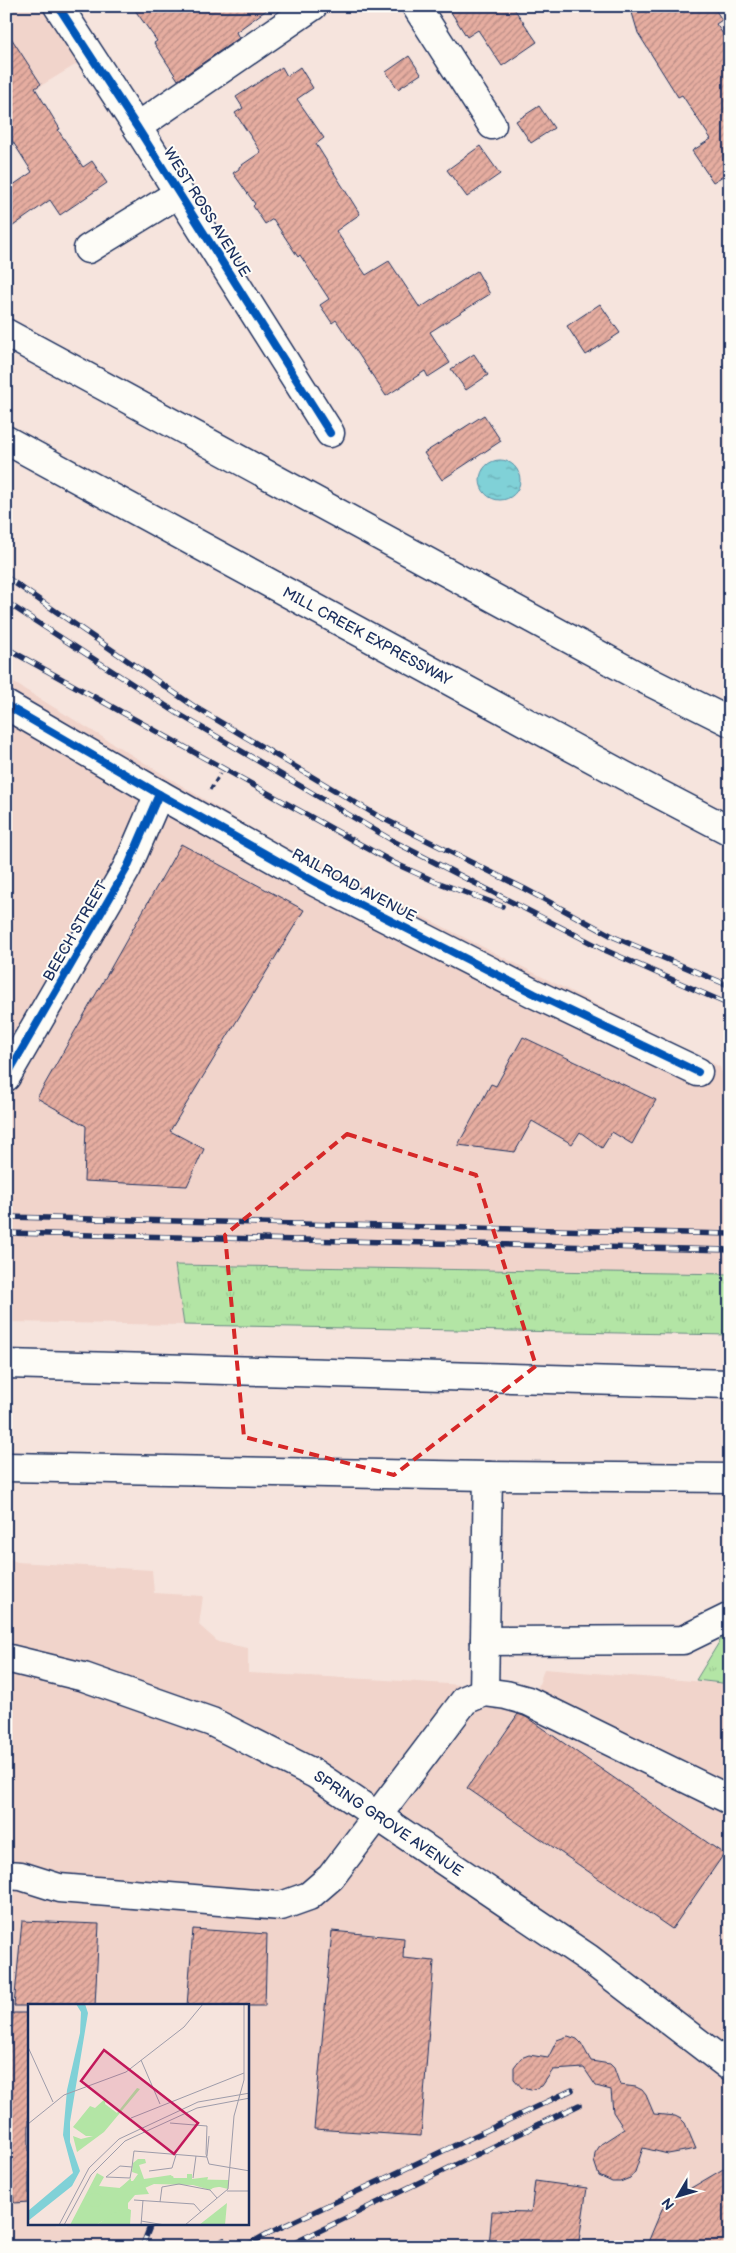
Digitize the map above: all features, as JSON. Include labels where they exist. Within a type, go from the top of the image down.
[{"type":"main road","name":"WEST ROSS AVENUE","points":[[58,6],[137,126],[330,433]]},
{"type":"main road","points":[[137,126],[313,6]]},
{"type":"main road","points":[[416,6],[492,125]]},
{"type":"main road","points":[[88,250],[178,193]]},
{"type":"main road","points":[[6,333],[627,670],[730,722]]},
{"type":"main road","name":"MILL CREEK EXPRESSWAY","points":[[6,440],[606,766],[730,831]]},
{"type":"main road","name":"RAILROAD AVENUE","points":[[6,705],[158,794],[326,887],[536,994],[698,1072]]},
{"type":"main road","name":"BEECH STREET","points":[[6,1077],[127,868],[158,794]]},
{"type":"main road","points":[[6,1364],[730,1384]]},
{"type":"main road","points":[[6,1466],[488,1476],[730,1478]]},
{"type":"main road","points":[[484,1692],[488,1476]]},
{"type":"main road","points":[[485,1641],[683,1640],[730,1617]]},
{"type":"main road","name":"SPRING GROVE AVENUE","points":[[6,1658],[84,1677],[212,1722],[315,1774],[588,1958],[730,2067]]},
{"type":"main road","points":[[6,1875],[21,1876],[59,1888],[281,1906],[309,1896],[331,1877],[376,1815],[465,1700],[484,1692],[528,1701],[730,1800]]},
{"type":"path","points":[[208,794],[220,774]]},
{"type":"highlighted area","points":[[347,1134],[476,1175],[536,1366],[394,1475],[244,1437],[225,1235]]},
{"type":"shaded area","points":[[6,6],[58,6],[90,56],[6,107]]},
{"type":"shaded area","points":[[6,678],[264,836],[720,1067],[730,1096],[730,1274],[176,1265],[184,1325],[6,1322]]},
{"type":"shaded area","points":[[6,1557],[17,1562],[152,1570],[154,1593],[203,1596],[199,1625],[218,1642],[248,1648],[248,1673],[537,1690],[544,1669],[730,1684],[730,2247],[6,2247]]},
{"type":"green space","points":[[175,1265],[730,1274],[730,1335],[184,1325]]},
{"type":"green space","points":[[730,1636],[730,1684],[696,1680],[721,1639]]},
{"type":"water","points":[[500,460],[514,466],[520,480],[514,494],[500,500],[486,494],[480,480],[486,466]]},
{"type":"building","points":[[132,6],[272,6],[236,32],[239,38],[178,80],[154,43],[157,41]]},
{"type":"building","points":[[447,6],[514,6],[537,42],[502,66],[478,30],[467,37]]},
{"type":"building","points":[[630,6],[713,6],[722,20],[716,24],[730,44],[730,172],[713,182],[692,151],[711,139],[682,95],[678,97],[638,33]]},
{"type":"building","points":[[6,30],[41,84],[35,88],[60,129],[58,130],[83,167],[92,161],[107,183],[60,215],[50,200],[6,231],[6,190],[32,172],[6,131]]},
{"type":"building","points":[[409,56],[421,74],[398,89],[386,72]]},
{"type":"building","points":[[282,67],[287,76],[300,67],[313,88],[297,99],[324,138],[316,144],[360,214],[336,231],[366,275],[389,261],[420,308],[477,271],[490,294],[430,332],[450,363],[428,377],[425,371],[386,396],[336,320],[332,323],[320,305],[329,299],[300,255],[298,257],[273,219],[265,224],[253,206],[255,204],[233,173],[261,152],[235,113],[243,108],[236,97]]},
{"type":"building","points":[[539,106],[554,128],[531,143],[516,121]]},
{"type":"building","points":[[480,146],[500,174],[467,197],[447,170]]},
{"type":"building","points":[[600,304],[620,333],[586,355],[567,326]]},
{"type":"building","points":[[474,354],[488,375],[466,390],[451,369]]},
{"type":"building","points":[[484,415],[501,441],[442,480],[424,453]]},
{"type":"building","points":[[181,844],[304,910],[170,1131],[204,1149],[187,1186],[84,1181],[86,1126],[37,1098]]},
{"type":"building","points":[[523,1037],[656,1100],[632,1144],[612,1132],[602,1148],[580,1132],[572,1144],[532,1121],[515,1152],[458,1145],[491,1084],[496,1086]]},
{"type":"building","points":[[518,1714],[526,1717],[724,1854],[672,1929],[467,1788]]},
{"type":"building","points":[[22,1921],[99,1924],[95,2004],[28,2004],[28,2006],[14,2006]]},
{"type":"building","points":[[193,1929],[267,1934],[265,2006],[249,2006],[249,2004],[187,2004]]},
{"type":"building","points":[[332,1931],[404,1938],[403,1958],[434,1961],[421,2136],[314,2129]]},
{"type":"building","points":[[13,2013],[28,2013],[28,2202],[14,2203],[6,2138],[6,2081]]},
{"type":"building","points":[[568,2036],[577,2039],[581,2043],[591,2061],[610,2064],[614,2068],[620,2085],[636,2087],[642,2090],[654,2114],[675,2116],[681,2119],[685,2123],[696,2149],[668,2154],[643,2148],[635,2172],[630,2178],[620,2182],[612,2182],[599,2176],[594,2161],[595,2153],[601,2144],[624,2129],[613,2112],[611,2090],[596,2086],[584,2068],[553,2070],[542,2086],[531,2090],[522,2088],[514,2079],[514,2067],[521,2058],[529,2055],[548,2058],[557,2040]]},
{"type":"building","points":[[730,2165],[730,2247],[646,2247],[662,2209],[669,2201]]},
{"type":"building","points":[[535,2181],[587,2188],[578,2247],[489,2247],[492,2211],[531,2212]]},
{"type":"railway","points":[[6,577],[195,707],[378,816],[525,889],[614,937],[730,986]]},
{"type":"railway","points":[[6,602],[177,713],[395,842],[607,951],[730,1005]]},
{"type":"railway","points":[[6,648],[394,863],[434,881],[502,906]]},
{"type":"railway","points":[[6,1217],[730,1234]]},
{"type":"railway","points":[[6,1233],[730,1250]]},
{"type":"railway","points":[[244,2247],[269,2233],[572,2090]]},
{"type":"railway","points":[[286,2247],[579,2105]]},
{"type":"railway","points":[[142,2247],[150,2226]]},
{"type":"railway","points":[[212,2247],[224,2240]]},
{"type":"cycle path","points":[[58,6],[137,127],[330,433]]},
{"type":"cycle path","points":[[6,705],[317,883],[535,994],[698,1072]]},
{"type":"cycle path","points":[[6,1077],[127,868],[159,794]]}]
